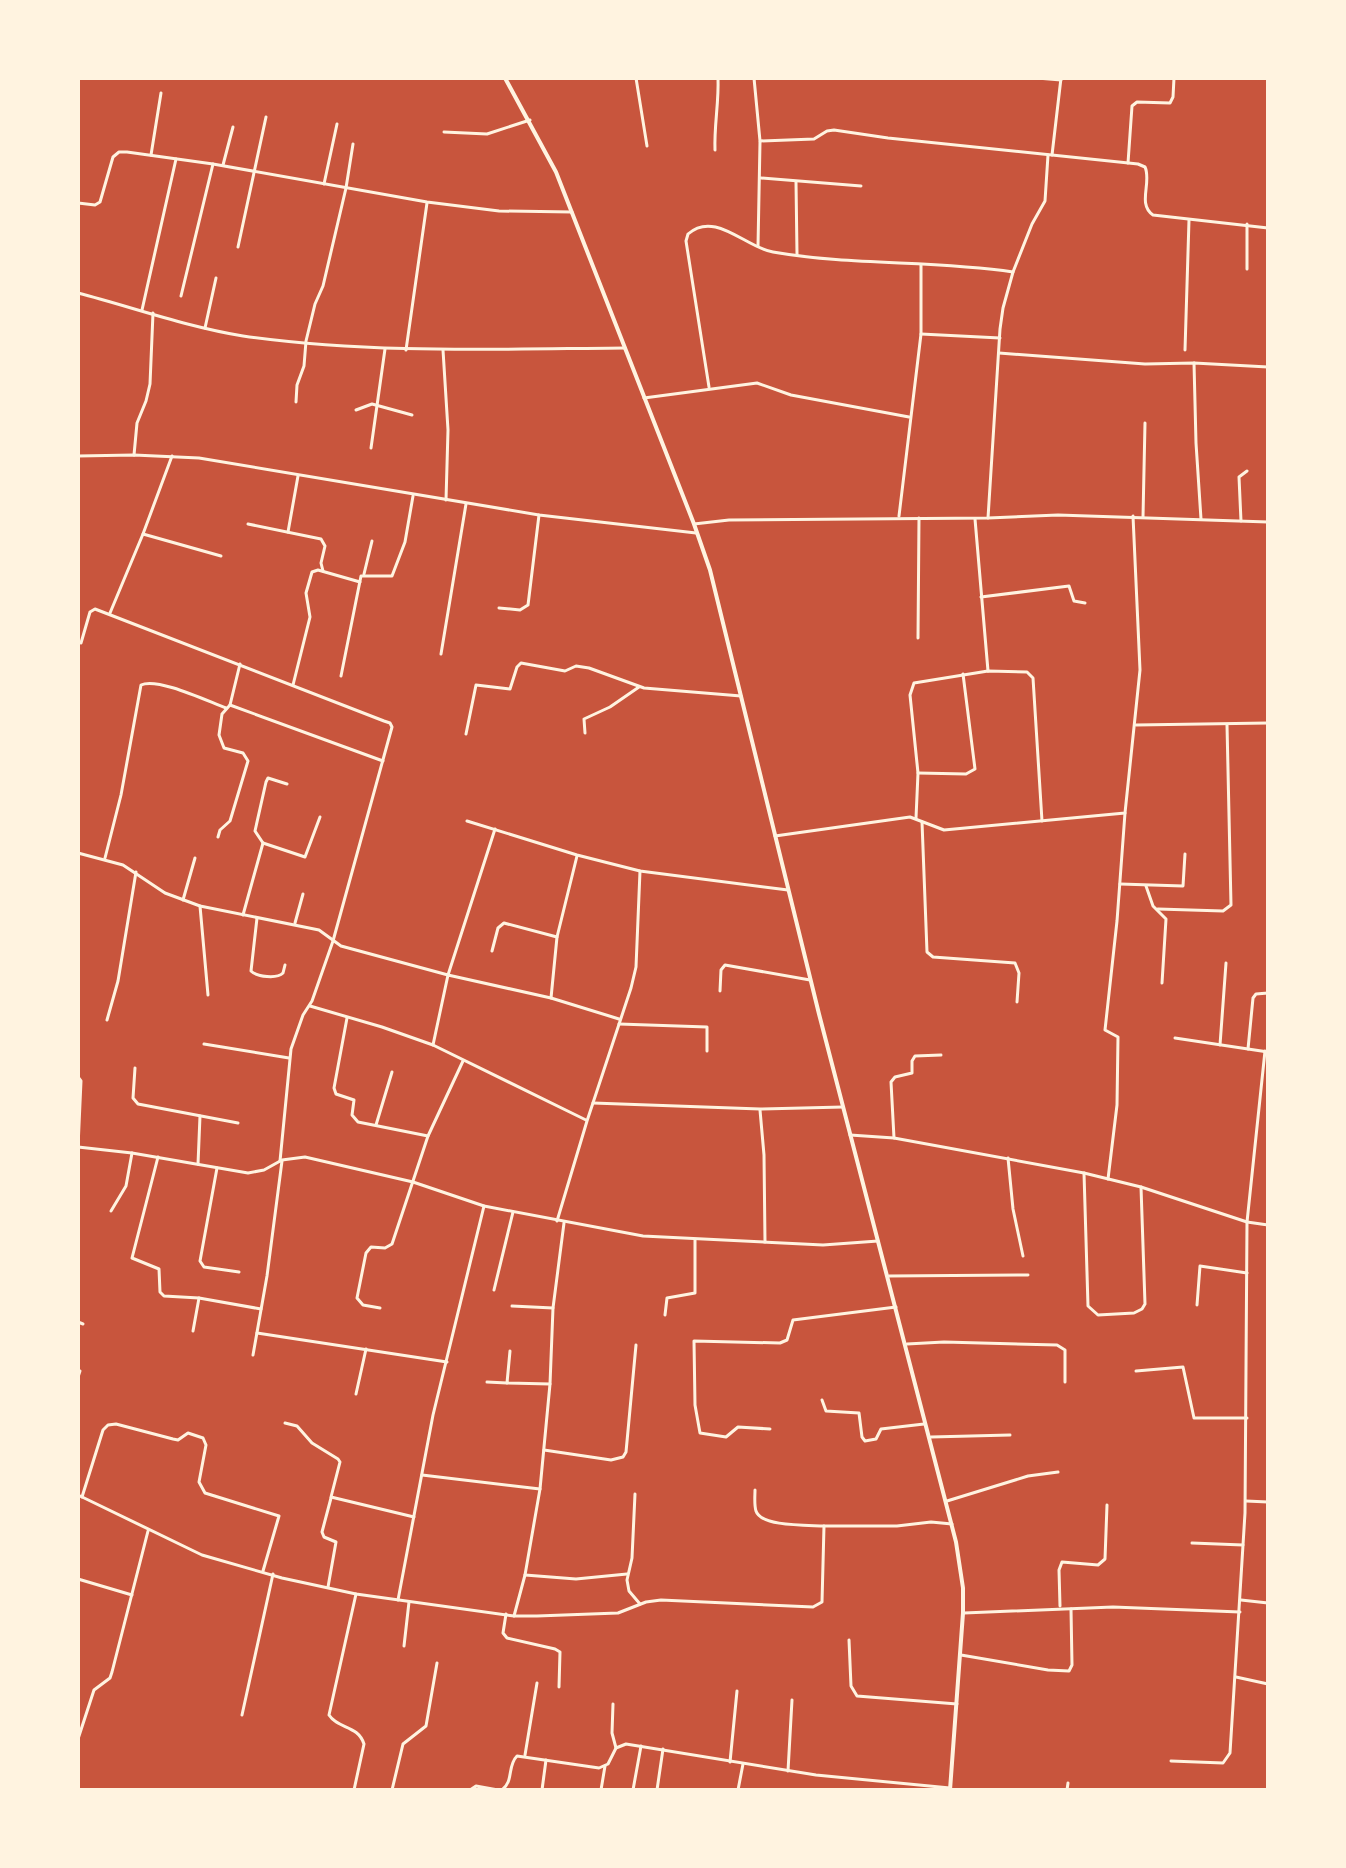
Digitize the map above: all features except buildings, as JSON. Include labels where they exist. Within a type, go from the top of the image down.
[{"type":"main road","points":[[508,79],[556,172],[698,533],[741,696],[810,980],[907,1344],[961,1565],[961,1655],[950,1789]]},
{"type":"street","points":[[636,78],[647,146]]},
{"type":"street","points":[[715,150],[718,78]]},
{"type":"street","points":[[754,78],[761,178],[758,246]]},
{"type":"street","points":[[988,518],[1003,308],[1013,272],[1032,224],[1045,201],[1061,79],[1037,78]]},
{"type":"street","points":[[1128,163],[1132,106],[1137,102],[1170,103],[1174,78]]},
{"type":"street","points":[[151,155],[161,93]]},
{"type":"street","points":[[238,247],[266,117]]},
{"type":"street","points":[[444,132],[487,134],[530,120]]},
{"type":"street","points":[[324,184],[337,124]]},
{"type":"street","points":[[223,165],[233,127]]},
{"type":"street","points":[[760,141],[814,139],[834,130],[1128,163],[1143,166],[1148,172],[1145,205],[1148,213],[1268,228]]},
{"type":"street","points":[[296,402],[306,341],[323,286],[353,144]]},
{"type":"street","points":[[78,203],[95,205],[100,202],[116,153],[127,152],[223,165],[427,202],[499,211],[572,212]]},
{"type":"street","points":[[142,310],[176,159]]},
{"type":"street","points":[[181,296],[213,164]]},
{"type":"street","points":[[761,178],[861,186]]},
{"type":"street","points":[[796,181],[797,254]]},
{"type":"street","points":[[406,350],[427,202]]},
{"type":"street","points":[[1185,350],[1189,220]]},
{"type":"street","points":[[1247,224],[1247,269]]},
{"type":"street","points":[[709,387],[686,238],[692,230],[714,228],[772,252],[1013,272]]},
{"type":"street","points":[[899,517],[921,334],[921,265]]},
{"type":"street","points":[[205,328],[216,278]]},
{"type":"street","points":[[78,293],[243,336],[406,350],[625,348]]},
{"type":"street","points":[[134,455],[137,423],[148,393],[153,313]]},
{"type":"street","points":[[921,334],[1000,338]]},
{"type":"street","points":[[371,448],[385,349]]},
{"type":"street","points":[[443,350],[448,430],[446,500]]},
{"type":"street","points":[[999,353],[1145,364],[1268,367]]},
{"type":"street","points":[[1194,363],[1201,519]]},
{"type":"street","points":[[644,398],[757,383],[791,395],[909,417]]},
{"type":"street","points":[[356,410],[377,405],[412,415]]},
{"type":"street","points":[[1143,517],[1145,423]]},
{"type":"street","points":[[78,456],[199,458],[539,515],[698,533]]},
{"type":"street","points":[[110,614],[172,456]]},
{"type":"street","points":[[1241,521],[1239,477],[1247,471]]},
{"type":"street","points":[[288,532],[298,476]]},
{"type":"street","points":[[364,574],[386,578],[392,576],[405,542],[413,496]]},
{"type":"street","points":[[441,654],[466,504]]},
{"type":"street","points":[[499,608],[520,610],[528,605],[539,515]]},
{"type":"street","points":[[1108,1179],[1117,1105],[1118,1037],[1105,1030],[1140,659],[1133,516]]},
{"type":"street","points":[[694,524],[729,520],[1133,516],[1268,522]]},
{"type":"street","points":[[918,638],[919,518]]},
{"type":"street","points":[[975,518],[988,671]]},
{"type":"street","points":[[248,524],[321,539],[325,546],[321,563],[323,571]]},
{"type":"street","points":[[143,534],[221,556]]},
{"type":"street","points":[[341,676],[361,576],[372,541]]},
{"type":"street","points":[[293,685],[310,617],[306,593],[313,570],[360,582]]},
{"type":"street","points":[[981,597],[1069,586],[1074,601],[1085,603]]},
{"type":"street","points":[[81,643],[91,610],[95,609],[390,723],[392,727],[333,941],[289,1058],[281,1160],[253,1355]]},
{"type":"street","points":[[466,734],[476,685],[510,689],[521,663],[565,671],[576,666],[589,668],[639,687],[741,696]]},
{"type":"street","points":[[218,837],[220,830],[230,821],[248,758],[243,753],[224,748],[220,742],[220,724],[240,664]]},
{"type":"street","points":[[916,818],[918,773],[911,687],[917,681],[988,671],[1027,672],[1033,678],[1042,821]]},
{"type":"street","points":[[918,773],[966,774],[975,769],[963,674]]},
{"type":"street","points":[[105,858],[121,795],[141,685],[148,682],[383,761]]},
{"type":"street","points":[[585,733],[583,722],[588,715],[610,707],[639,687]]},
{"type":"street","points":[[1135,725],[1268,723]]},
{"type":"street","points":[[1158,909],[1223,911],[1231,905],[1227,725]]},
{"type":"street","points":[[287,784],[267,779],[255,831],[263,843],[305,857],[320,817]]},
{"type":"street","points":[[775,836],[826,827],[916,818],[944,830],[1125,813]]},
{"type":"street","points":[[467,821],[640,871],[788,890]]},
{"type":"street","points":[[922,822],[927,952],[933,957],[1015,963],[1019,973],[1017,1002]]},
{"type":"street","points":[[433,1045],[448,975],[495,829]]},
{"type":"street","points":[[243,915],[263,843]]},
{"type":"street","points":[[78,853],[105,858],[183,900],[257,918],[295,923],[324,932],[341,946],[448,975],[551,998],[619,1022],[707,1027],[707,1051]]},
{"type":"street","points":[[1120,884],[1183,886],[1185,854]]},
{"type":"street","points":[[551,998],[557,937],[577,855]]},
{"type":"street","points":[[183,900],[195,858]]},
{"type":"street","points":[[557,1221],[636,967],[640,871]]},
{"type":"street","points":[[107,1020],[118,981],[136,872]]},
{"type":"street","points":[[1146,886],[1152,904],[1166,919],[1162,983]]},
{"type":"street","points":[[295,923],[303,894]]},
{"type":"street","points":[[200,906],[208,995]]},
{"type":"street","points":[[257,918],[251,971],[255,975],[278,977],[285,965]]},
{"type":"street","points":[[492,951],[498,928],[504,923],[557,937]]},
{"type":"street","points":[[1220,1045],[1226,963]]},
{"type":"street","points":[[720,991],[721,970],[725,965],[810,980]]},
{"type":"street","points":[[1248,1049],[1253,998],[1256,994],[1268,993]]},
{"type":"street","points":[[310,1006],[433,1045],[587,1121]]},
{"type":"street","points":[[347,1018],[334,1091],[354,1100],[352,1115],[355,1120],[428,1136]]},
{"type":"street","points":[[1171,1761],[1223,1763],[1230,1753],[1246,1501],[1247,1222],[1266,1052],[1175,1038]]},
{"type":"street","points":[[204,1044],[289,1058]]},
{"type":"street","points":[[894,1138],[891,1082],[895,1077],[912,1073],[913,1058],[919,1054],[941,1055]]},
{"type":"street","points":[[380,1308],[363,1305],[357,1298],[366,1253],[371,1247],[385,1248],[392,1244],[428,1136],[463,1061]]},
{"type":"street","points":[[135,1068],[133,1098],[136,1103],[238,1123]]},
{"type":"street","points":[[376,1125],[392,1072]]},
{"type":"street","points":[[78,1077],[81,1081],[78,1147],[255,1172],[281,1160],[305,1157],[413,1182],[484,1206],[643,1236],[823,1245],[879,1240]]},
{"type":"street","points":[[593,1103],[760,1109],[843,1107]]},
{"type":"street","points":[[760,1109],[765,1242]]},
{"type":"street","points":[[198,1164],[200,1116]]},
{"type":"street","points":[[850,1135],[894,1138],[1084,1173],[1141,1187],[1247,1222],[1268,1225]]},
{"type":"street","points":[[111,1211],[126,1186],[132,1153]]},
{"type":"street","points":[[158,1157],[131,1256],[137,1262],[159,1269],[161,1294],[261,1309]]},
{"type":"street","points":[[1008,1158],[1013,1209],[1023,1256]]},
{"type":"street","points":[[217,1168],[200,1261],[204,1267],[239,1272]]},
{"type":"street","points":[[1084,1173],[1088,1306],[1098,1315],[1134,1313],[1145,1304],[1141,1187]]},
{"type":"street","points":[[398,1600],[422,1475],[484,1206]]},
{"type":"street","points":[[494,1290],[513,1212]]},
{"type":"street","points":[[514,1616],[525,1575],[540,1489],[550,1384],[553,1308],[564,1222]]},
{"type":"street","points":[[665,1315],[667,1298],[695,1293],[695,1240]]},
{"type":"street","points":[[1197,1305],[1200,1266],[1247,1273]]},
{"type":"street","points":[[889,1276],[1028,1275]]},
{"type":"street","points":[[193,1331],[199,1298]]},
{"type":"street","points":[[512,1306],[553,1308]]},
{"type":"street","points":[[770,1429],[738,1427],[726,1437],[703,1435],[699,1431],[695,1405],[694,1341],[780,1343],[787,1340],[793,1320],[896,1307]]},
{"type":"street","points":[[257,1333],[447,1362]]},
{"type":"street","points":[[907,1344],[1057,1345],[1065,1350],[1065,1382]]},
{"type":"street","points":[[544,1450],[611,1460],[623,1457],[626,1452],[636,1345]]},
{"type":"street","points":[[356,1394],[366,1349]]},
{"type":"street","points":[[507,1383],[510,1351]]},
{"type":"street","points":[[1136,1371],[1183,1367],[1194,1418],[1247,1418]]},
{"type":"street","points":[[78,1377],[80,1371]]},
{"type":"street","points":[[487,1382],[550,1384]]},
{"type":"street","points":[[822,1400],[826,1411],[859,1413],[865,1441],[876,1439],[881,1429],[927,1424]]},
{"type":"street","points":[[285,1423],[297,1426],[312,1443],[329,1451],[340,1462],[322,1532],[324,1537],[336,1542],[328,1587]]},
{"type":"street","points":[[263,1571],[279,1516],[205,1493],[199,1482],[206,1445],[203,1438],[188,1433],[178,1440],[116,1424],[108,1425],[103,1430],[80,1496],[202,1555],[273,1574],[356,1594],[514,1616],[610,1614],[661,1600],[818,1605],[823,1596],[824,1526]]},
{"type":"street","points":[[931,1437],[1010,1435]]},
{"type":"street","points":[[947,1501],[1028,1476],[1058,1472]]},
{"type":"street","points":[[422,1475],[540,1489]]},
{"type":"street","points":[[755,1490],[756,1511],[779,1525],[952,1524]]},
{"type":"street","points":[[635,1494],[632,1558],[627,1574],[628,1587],[640,1604]]},
{"type":"street","points":[[331,1497],[414,1517]]},
{"type":"street","points":[[1246,1501],[1268,1502]]},
{"type":"street","points":[[1060,1608],[1059,1570],[1062,1562],[1098,1565],[1105,1559],[1107,1505]]},
{"type":"street","points":[[78,1739],[94,1690],[110,1678],[148,1530]]},
{"type":"street","points":[[1192,1543],[1243,1545]]},
{"type":"street","points":[[242,1715],[273,1574]]},
{"type":"street","points":[[525,1575],[576,1579],[627,1574]]},
{"type":"street","points":[[78,1579],[132,1595]]},
{"type":"street","points":[[354,1790],[364,1744],[362,1738],[357,1731],[334,1721],[329,1715],[356,1594]]},
{"type":"street","points":[[1241,1600],[1268,1603]]},
{"type":"street","points":[[404,1646],[409,1602]]},
{"type":"street","points":[[963,1613],[1060,1608],[1240,1612]]},
{"type":"street","points":[[961,1655],[1069,1671],[1072,1666],[1071,1608]]},
{"type":"street","points":[[506,1614],[503,1633],[507,1638],[560,1652],[559,1687]]},
{"type":"street","points":[[849,1640],[851,1686],[855,1694],[957,1704]]},
{"type":"street","points":[[392,1790],[403,1744],[426,1726],[437,1663]]},
{"type":"street","points":[[1236,1677],[1268,1684]]},
{"type":"street","points":[[525,1755],[537,1683]]},
{"type":"street","points":[[730,1762],[737,1691]]},
{"type":"street","points":[[788,1771],[792,1700]]},
{"type":"street","points":[[613,1704],[612,1733],[616,1748]]},
{"type":"street","points":[[601,1790],[605,1766],[616,1748],[626,1744],[788,1771],[950,1789]]},
{"type":"street","points":[[633,1790],[641,1746]]},
{"type":"street","points":[[657,1790],[663,1749]]},
{"type":"street","points":[[470,1790],[476,1786],[500,1790],[509,1781],[514,1759],[525,1755],[599,1768],[605,1766]]},
{"type":"street","points":[[542,1790],[546,1760]]},
{"type":"street","points":[[738,1790],[743,1764]]},
{"type":"street","points":[[1067,1790],[1068,1783]]}]
